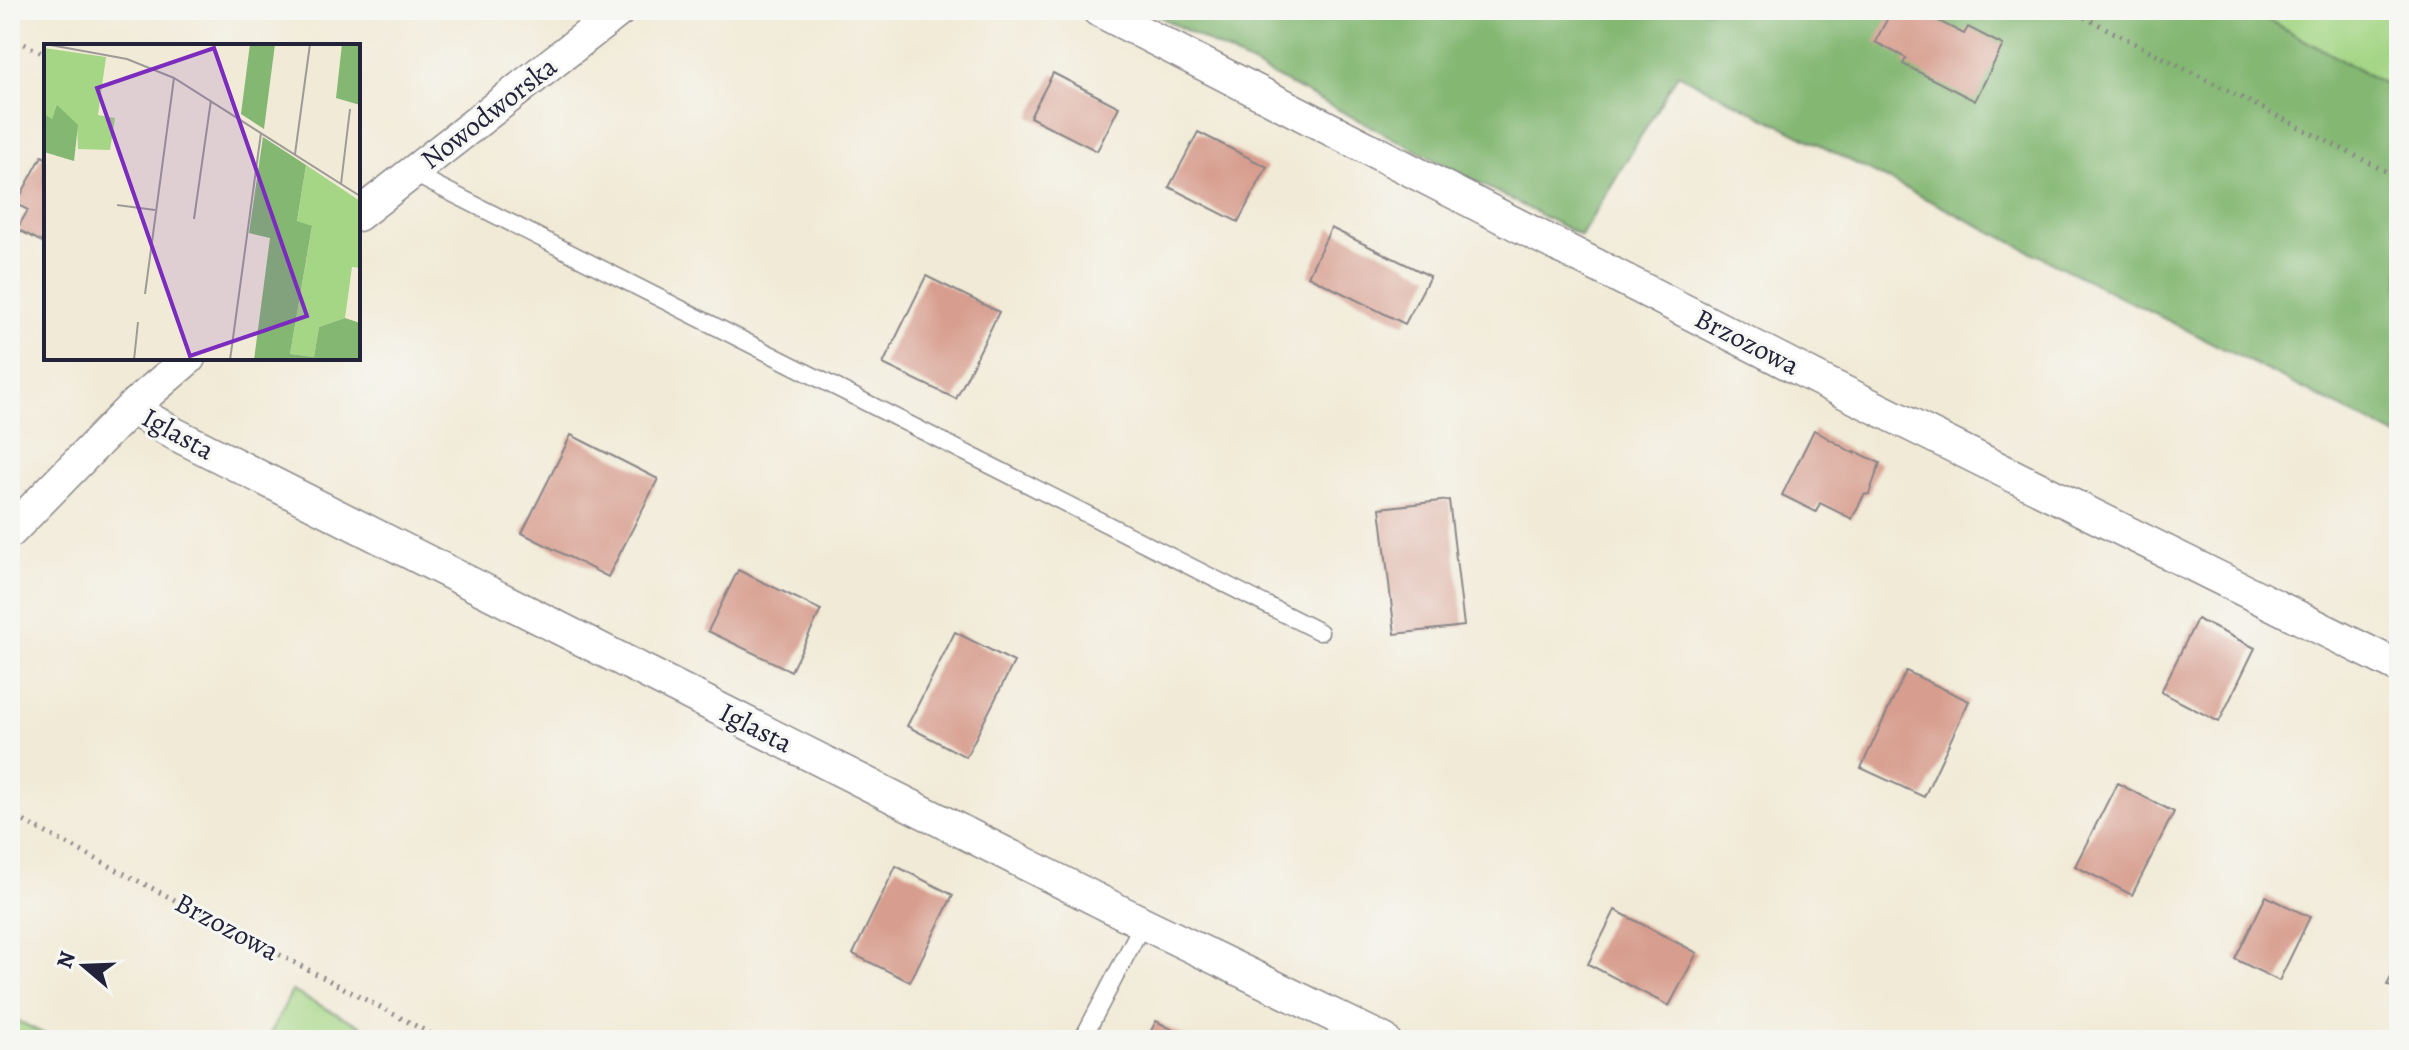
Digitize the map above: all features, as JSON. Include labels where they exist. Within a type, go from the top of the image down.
[{"type":"street","name":"Nowodworska","points":[[360,213],[620,10]]},
{"type":"street","name":"Brzozowa","points":[[1098,10],[1822,381],[2399,667]]},
{"type":"street","points":[[10,532],[131,408],[187,360]]},
{"type":"street","name":"Iglasta","points":[[131,408],[175,434],[1143,923],[1384,1040]]},
{"type":"lane","points":[[412,173],[1320,632]]},
{"type":"lane","points":[[1082,1040],[1143,923]]},
{"type":"path","points":[[2070,10],[2399,178]]},
{"type":"path","points":[[10,37],[44,54]]},
{"type":"path","name":"Brzozowa","points":[[10,814],[443,1040]]},
{"type":"green space","points":[[1147,10],[2250,10],[2399,92],[2399,437],[1678,74],[1581,236]]},
{"type":"green space","points":[[2250,10],[2399,10],[2399,92]]},
{"type":"green space","points":[[292,991],[388,1040],[267,1040]]},
{"type":"green space","points":[[10,1017],[56,1040],[10,1040]]},
{"type":"building","points":[[1892,10],[1917,10],[1964,34],[1968,27],[2003,45],[1975,101],[1903,64],[1906,58],[1875,42]]},
{"type":"building","points":[[1053,73],[1119,107],[1097,151],[1030,117]]},
{"type":"building","points":[[1198,132],[1267,167],[1238,222],[1169,187]]},
{"type":"building","points":[[44,157],[44,243],[17,229],[28,210],[16,204]]},
{"type":"building","points":[[1331,228],[1430,276],[1405,324],[1308,276]]},
{"type":"building","points":[[926,276],[999,312],[956,399],[883,364]]},
{"type":"building","points":[[1814,430],[1855,454],[1855,451],[1880,463],[1869,494],[1864,495],[1852,519],[1820,503],[1816,512],[1782,495]]},
{"type":"building","points":[[571,435],[658,479],[608,577],[522,533]]},
{"type":"building","points":[[1449,500],[1464,626],[1395,634],[1380,508]]},
{"type":"building","points":[[738,570],[821,610],[791,671],[708,631]]},
{"type":"building","points":[[2197,619],[2255,648],[2219,722],[2161,692]]},
{"type":"building","points":[[955,632],[1014,662],[966,757],[907,726]]},
{"type":"building","points":[[1906,671],[1969,701],[1924,797],[1861,768]]},
{"type":"building","points":[[2117,783],[2174,812],[2132,895],[2075,866]]},
{"type":"building","points":[[896,866],[953,895],[910,982],[853,954]]},
{"type":"building","points":[[2266,896],[2310,917],[2279,981],[2235,959]]},
{"type":"building","points":[[1615,910],[1697,953],[1669,1006],[1588,964]]},
{"type":"building","points":[[2399,962],[2399,991],[2387,985]]},
{"type":"building","points":[[1156,1021],[1192,1040],[1146,1040]]}]
